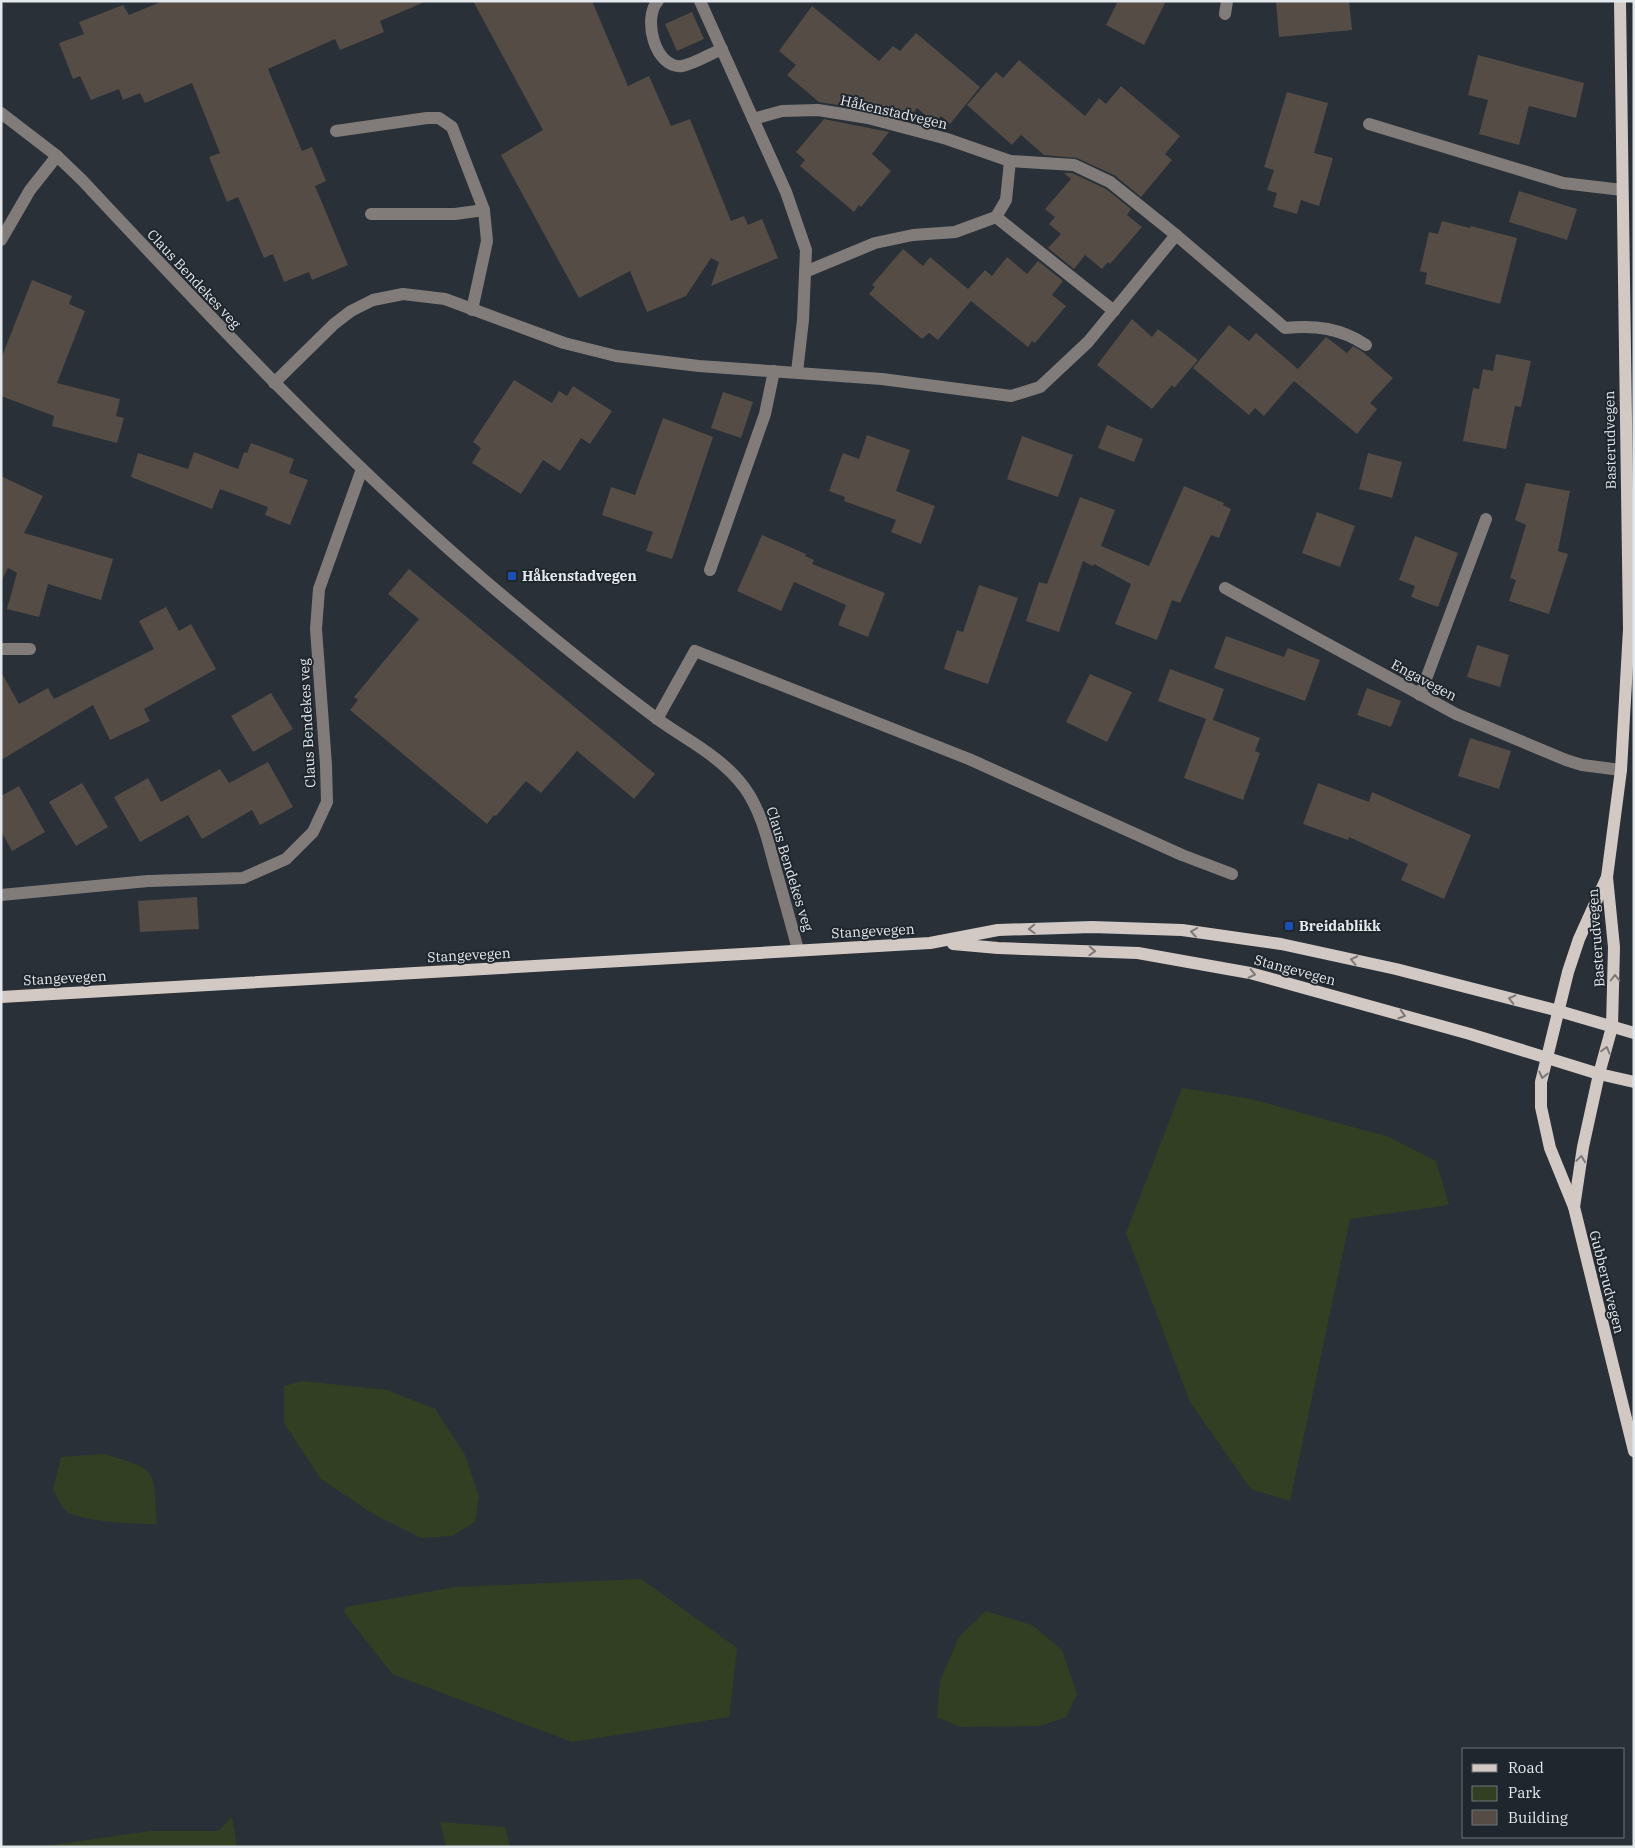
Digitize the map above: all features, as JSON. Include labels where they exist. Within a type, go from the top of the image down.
[{"type":"main road","name":"Basterudvegen","points":[[1612,1027],[1614,947],[1607,877],[1622,770],[1631,628],[1628,275],[1622,190],[1620,1]]},
{"type":"main road","name":"Basterudvegen","points":[[1559,1011],[1568,972],[1579,938],[1607,877]]},
{"type":"main road","name":"Stangevegen","points":[[938,943],[998,930],[1092,927],[1182,930],[1281,944],[1396,970],[1559,1011],[1634,1033]]},
{"type":"main road","name":"Stangevegen","points":[[1,997],[938,943],[998,948],[1138,953],[1250,973],[1547,1057],[1599,1074],[1634,1082]]},
{"type":"main road","name":"Gubberudvegen","points":[[1559,1011],[1541,1082],[1541,1107],[1550,1148],[1574,1207],[1634,1451]]},
{"type":"main road","name":"Gubberudvegen","points":[[1574,1207],[1583,1147],[1599,1074],[1612,1027]]},
{"type":"street","points":[[658,1],[651,14],[650,29],[661,56],[669,63],[681,66],[722,49]]},
{"type":"street","points":[[700,1],[786,192],[806,250],[803,320],[797,372]]},
{"type":"street","points":[[1225,14],[1227,1]]},
{"type":"street","name":"Håkenstadvegen","points":[[753,118],[782,111],[818,110],[851,115],[947,139],[1010,161],[1074,165],[1110,182],[1176,235],[1285,328],[1306,326],[1331,328],[1351,335],[1366,345]]},
{"type":"street","name":"Claus Bendekes veg","points":[[1,113],[57,156],[274,382],[362,469],[482,578],[561,644],[657,719],[725,765],[752,800],[766,835],[798,950]]},
{"type":"street","points":[[336,131],[427,118],[445,121],[452,127],[484,210],[487,241],[472,310]]},
{"type":"street","points":[[1369,124],[1563,183],[1622,190]]},
{"type":"street","points":[[1,240],[30,190],[57,156]]},
{"type":"street","points":[[805,272],[875,243],[913,235],[955,232],[996,217],[1006,200],[1010,161]]},
{"type":"street","points":[[371,214],[455,214],[484,210]]},
{"type":"street","points":[[996,217],[1114,311]]},
{"type":"street","points":[[274,382],[334,324],[351,311],[373,300],[403,294],[445,299],[591,351],[651,361],[882,379],[1011,396],[1040,387],[1088,342],[1176,235]]},
{"type":"street","points":[[710,570],[765,414],[774,371]]},
{"type":"street","name":"Claus Bendekes veg","points":[[1,895],[148,882],[243,878],[286,859],[313,832],[327,802],[316,629],[319,589],[362,469]]},
{"type":"street","points":[[1420,695],[1486,519]]},
{"type":"street","name":"Engavegen","points":[[1225,588],[1456,714],[1566,760],[1582,765],[1622,770]]},
{"type":"street","points":[[1,649],[30,649]]},
{"type":"street","points":[[657,719],[695,651],[969,759],[1182,855],[1232,874]]},
{"type":"green space","points":[[1182,1088],[1251,1099],[1389,1137],[1436,1161],[1449,1205],[1350,1219],[1290,1501],[1251,1489],[1190,1402],[1126,1233]]},
{"type":"green space","points":[[302,1381],[387,1390],[435,1409],[465,1455],[479,1497],[475,1522],[452,1536],[421,1538],[375,1515],[321,1479],[284,1423],[284,1386]]},
{"type":"green space","points":[[103,1454],[135,1464],[144,1468],[150,1474],[155,1491],[157,1524],[95,1520],[72,1514],[63,1508],[53,1490],[61,1457]]},
{"type":"green space","points":[[641,1579],[737,1648],[729,1717],[572,1742],[392,1674],[344,1612],[346,1607],[455,1587]]},
{"type":"green space","points":[[986,1611],[1032,1625],[1062,1650],[1077,1694],[1066,1717],[1040,1726],[960,1727],[937,1717],[940,1681],[959,1637]]},
{"type":"green space","points":[[232,1817],[237,1847],[38,1847],[150,1831],[218,1831]]},
{"type":"green space","points":[[440,1822],[505,1827],[510,1847],[446,1847]]},
{"type":"building","points":[[163,1],[427,1],[380,21],[384,32],[340,50],[335,39],[268,69],[302,151],[312,147],[326,181],[315,186],[348,265],[312,280],[309,272],[284,282],[273,254],[264,258],[238,197],[227,202],[209,157],[220,153],[192,83],[145,103],[140,93],[123,100],[119,89],[91,100],[80,76],[73,79],[59,43],[84,34],[79,22],[123,5],[129,15]]},
{"type":"building","points":[[473,1],[592,1],[628,86],[649,76],[671,126],[690,119],[731,221],[744,216],[748,225],[762,219],[778,258],[711,286],[719,262],[711,258],[686,296],[647,312],[630,271],[579,298],[501,155],[543,130]]},
{"type":"building","points":[[1118,1],[1166,1],[1144,45],[1106,25]]},
{"type":"building","points":[[1276,1],[1349,1],[1352,30],[1279,37]]},
{"type":"building","points":[[812,6],[879,61],[893,46],[900,51],[916,33],[980,87],[950,124],[941,116],[935,123],[917,108],[909,118],[904,113],[900,118],[869,110],[819,102],[787,75],[796,65],[779,51]]},
{"type":"building","points":[[692,12],[704,39],[677,51],[665,24]]},
{"type":"building","points":[[1478,55],[1584,83],[1576,118],[1529,106],[1519,145],[1479,134],[1488,100],[1468,95]]},
{"type":"building","points":[[1019,60],[1085,116],[1099,98],[1106,104],[1121,86],[1180,136],[1165,154],[1172,160],[1141,197],[1114,175],[1077,158],[1044,155],[1021,135],[1012,145],[967,105],[996,72],[1003,78]]},
{"type":"building","points":[[1287,92],[1328,103],[1314,153],[1333,158],[1319,206],[1301,200],[1297,214],[1273,207],[1277,193],[1267,190],[1274,170],[1264,167]]},
{"type":"building","points":[[824,119],[889,132],[872,154],[891,171],[861,207],[859,205],[854,212],[800,166],[805,160],[796,152]]},
{"type":"building","points":[[1064,173],[1072,173],[1106,189],[1131,209],[1127,215],[1142,227],[1110,264],[1108,262],[1102,269],[1085,255],[1074,269],[1048,248],[1061,234],[1049,224],[1055,217],[1045,209],[1071,179]]},
{"type":"building","points":[[1519,191],[1577,209],[1567,240],[1509,222]]},
{"type":"building","points":[[1442,221],[1470,228],[1471,226],[1517,238],[1500,304],[1425,284],[1427,273],[1420,271],[1429,232],[1438,234]]},
{"type":"building","points":[[903,249],[923,266],[930,257],[968,289],[985,270],[992,276],[1007,257],[1027,274],[1038,261],[1063,281],[1052,295],[1066,306],[1035,343],[1032,341],[1028,347],[971,301],[938,340],[929,333],[922,339],[869,294],[875,287],[872,285]]},
{"type":"building","points":[[32,280],[72,296],[69,304],[85,311],[57,383],[120,399],[116,416],[124,418],[117,443],[52,426],[54,416],[1,396],[1,359]]},
{"type":"building","points":[[1132,319],[1152,337],[1158,329],[1198,360],[1174,388],[1172,385],[1152,409],[1097,365]]},
{"type":"building","points":[[1229,325],[1249,341],[1256,333],[1298,369],[1326,337],[1347,353],[1353,346],[1363,352],[1393,378],[1370,403],[1377,409],[1357,434],[1294,381],[1264,416],[1255,408],[1249,415],[1193,368]]},
{"type":"building","points":[[1496,354],[1531,361],[1521,407],[1515,406],[1506,449],[1463,441],[1473,388],[1479,389],[1483,369],[1493,371]]},
{"type":"building","points":[[514,380],[552,403],[559,391],[567,396],[573,386],[612,411],[590,444],[581,438],[560,471],[543,460],[521,494],[472,463],[481,448],[473,442]]},
{"type":"building","points":[[723,392],[753,402],[741,438],[711,428]]},
{"type":"building","points":[[663,418],[713,437],[672,559],[646,551],[653,532],[602,515],[611,487],[635,495]]},
{"type":"building","points":[[1107,425],[1143,439],[1134,462],[1098,448]]},
{"type":"building","points":[[867,435],[910,450],[896,491],[935,506],[921,544],[891,532],[896,520],[844,501],[845,497],[829,491],[843,453],[859,459]]},
{"type":"building","points":[[1022,436],[1073,455],[1058,497],[1007,479]]},
{"type":"building","points":[[251,443],[294,459],[289,473],[308,480],[290,525],[265,515],[268,507],[220,489],[212,509],[131,477],[138,453],[188,469],[194,452],[238,469],[244,452],[247,453]]},
{"type":"building","points":[[1368,453],[1402,462],[1392,498],[1359,489]]},
{"type":"building","points":[[1,476],[43,496],[24,533],[113,559],[101,600],[48,584],[39,617],[7,609],[17,573],[8,568],[1,581]]},
{"type":"building","points":[[1526,483],[1570,491],[1558,551],[1568,554],[1549,614],[1509,601],[1516,580],[1510,578],[1526,525],[1515,520]]},
{"type":"building","points":[[1184,486],[1224,503],[1223,505],[1231,509],[1219,538],[1211,535],[1180,603],[1172,600],[1157,640],[1115,624],[1131,584],[1094,564],[1093,566],[1083,561],[1059,632],[1026,621],[1039,582],[1047,584],[1080,497],[1115,510],[1101,546],[1149,566]]},
{"type":"building","points":[[1317,512],[1355,526],[1340,567],[1302,553]]},
{"type":"building","points":[[762,535],[806,554],[805,556],[814,560],[812,564],[885,593],[868,637],[838,625],[846,605],[794,582],[781,611],[737,591]]},
{"type":"building","points":[[1415,536],[1458,553],[1438,607],[1411,597],[1415,586],[1399,580]]},
{"type":"building","points":[[409,569],[655,774],[634,799],[577,751],[541,793],[526,781],[487,824],[350,710],[358,700],[354,697],[419,619],[388,594]]},
{"type":"building","points":[[979,585],[1018,598],[988,684],[944,669],[957,630],[963,632]]},
{"type":"building","points":[[166,607],[179,631],[191,624],[216,669],[144,709],[150,721],[110,740],[93,705],[1,760],[1,672],[19,704],[48,688],[54,699],[154,649],[139,621]]},
{"type":"building","points":[[1226,636],[1284,657],[1288,648],[1320,660],[1305,701],[1214,668]]},
{"type":"building","points":[[1477,645],[1509,655],[1500,687],[1467,677]]},
{"type":"building","points":[[1170,669],[1224,689],[1213,720],[1260,738],[1255,751],[1260,753],[1243,800],[1184,778],[1206,719],[1158,701]]},
{"type":"building","points":[[1090,674],[1132,692],[1107,742],[1066,722]]},
{"type":"building","points":[[1367,688],[1401,701],[1391,727],[1357,715]]},
{"type":"building","points":[[271,693],[293,729],[253,752],[231,716]]},
{"type":"building","points":[[1470,738],[1511,751],[1499,789],[1458,776]]},
{"type":"building","points":[[268,762],[293,807],[260,825],[252,810],[202,839],[188,815],[140,842],[114,797],[148,778],[161,802],[220,769],[229,783]]},
{"type":"building","points":[[82,783],[108,827],[76,846],[49,802]]},
{"type":"building","points":[[1318,783],[1369,802],[1372,792],[1471,835],[1444,899],[1401,880],[1408,864],[1349,837],[1348,840],[1303,824]]},
{"type":"building","points":[[19,786],[45,832],[12,851],[1,831],[1,796]]},
{"type":"building","points":[[197,897],[199,929],[140,932],[138,901]]},
{"type":"place","name":"Håkenstadvegen","points":[[512,576]]},
{"type":"place","name":"Breidablikk","points":[[1289,926]]}]
